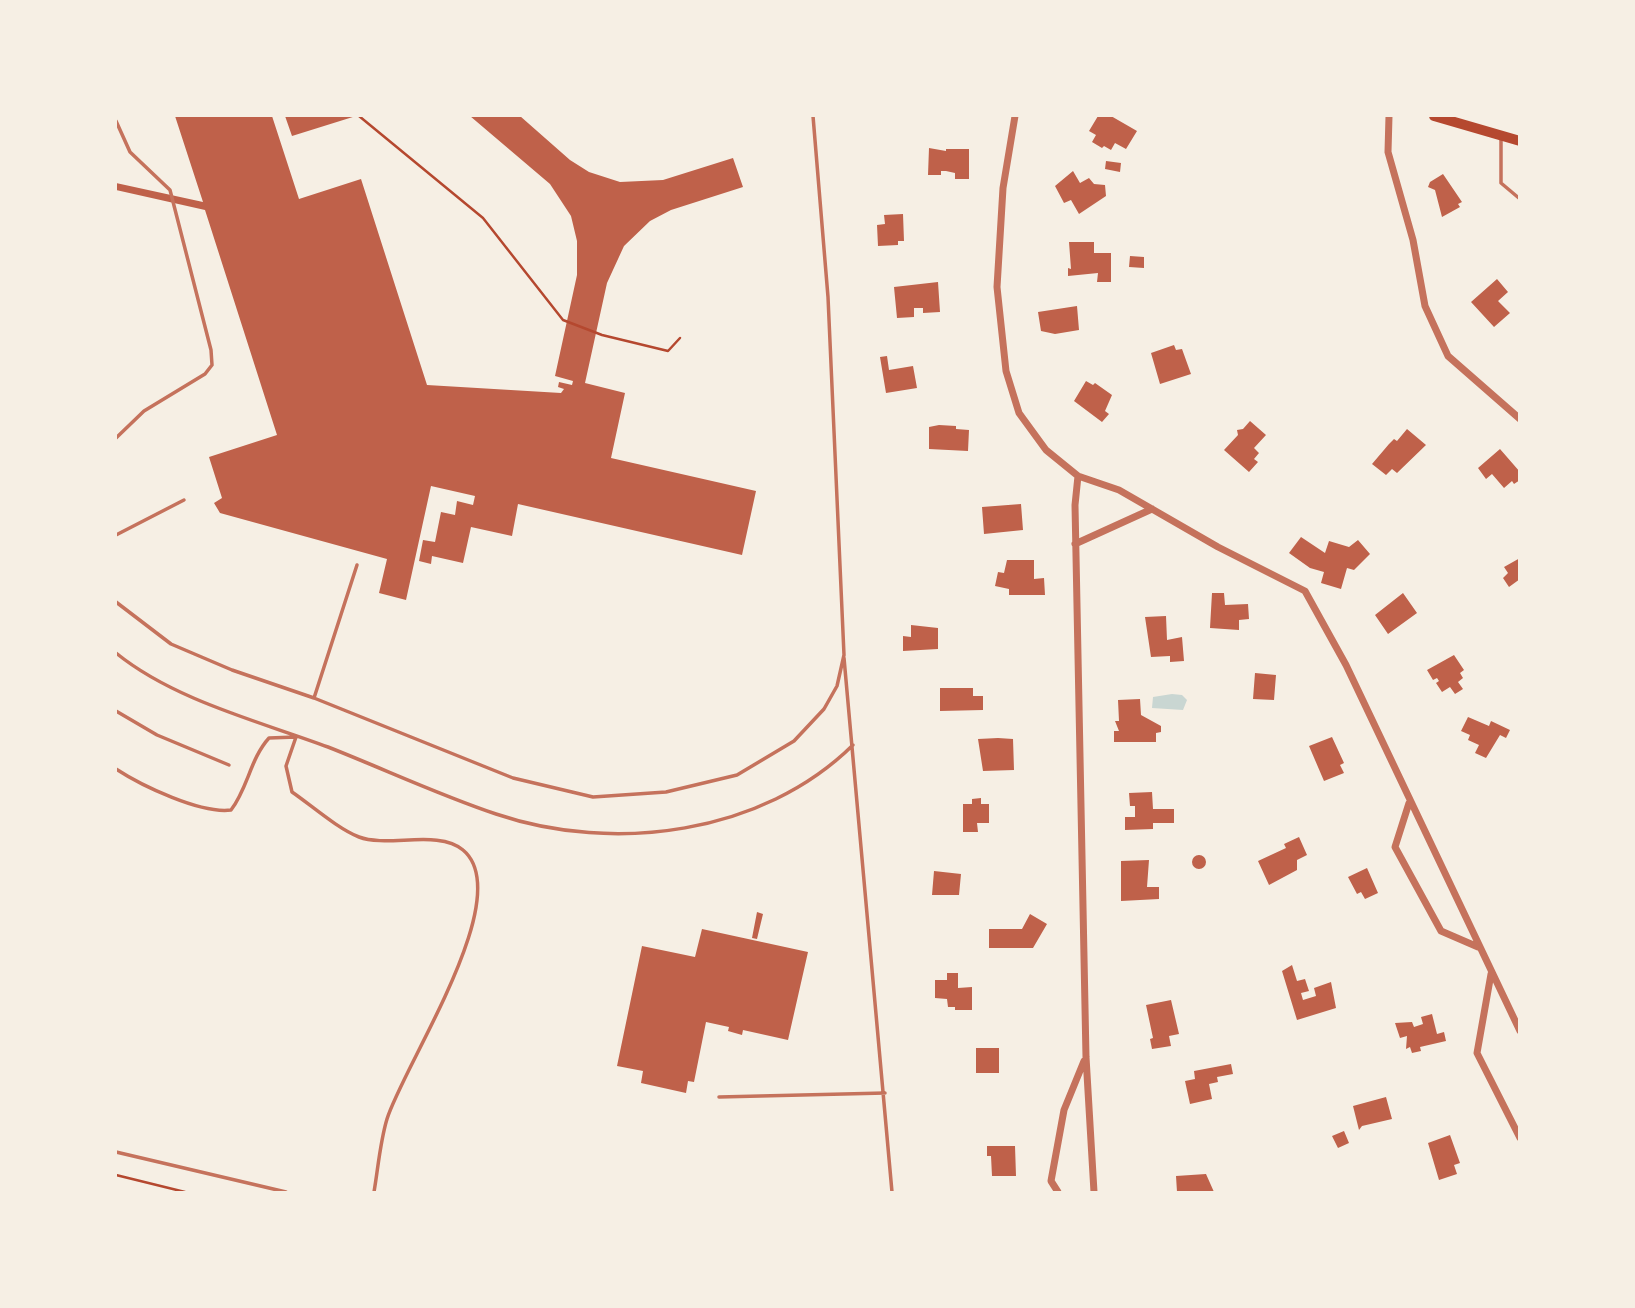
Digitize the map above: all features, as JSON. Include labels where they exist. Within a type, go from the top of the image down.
[{"type":"main road","points":[[1434,116],[1520,141]]},
{"type":"street","points":[[1015,116],[1003,188],[997,287],[1006,371],[1018,413],[1046,450],[1077,476],[1119,490],[1305,591],[1346,665],[1409,803],[1520,1031]]},
{"type":"street","points":[[1389,116],[1388,152],[1413,240],[1425,306],[1448,356],[1520,419]]},
{"type":"street","points":[[1077,476],[1075,544],[1086,1058],[1094,1192]]},
{"type":"street","points":[[1075,544],[1152,509]]},
{"type":"street","points":[[1409,803],[1395,847],[1441,931],[1479,947]]},
{"type":"street","points":[[1491,974],[1477,1052],[1520,1138]]},
{"type":"street","points":[[1058,1192],[1051,1181],[1064,1110],[1086,1058]]},
{"type":"lane","points":[[813,116],[828,297],[841,537],[844,655],[892,1192]]},
{"type":"lane","points":[[116,121],[130,152],[170,190],[211,350],[212,365],[205,374],[144,411],[116,438]]},
{"type":"lane","points":[[1501,136],[1501,183],[1520,199]]},
{"type":"lane","points":[[116,535],[184,500]]},
{"type":"lane","points":[[314,698],[357,565]]},
{"type":"lane","points":[[116,602],[171,644],[513,778],[593,797],[666,792],[737,775],[794,741],[824,709],[836,686],[844,655]]},
{"type":"lane","points":[[116,653],[135,669],[246,720],[498,815],[583,834],[661,832],[746,813],[791,792],[827,770],[853,745]]},
{"type":"lane","points":[[116,711],[157,735],[229,765]]},
{"type":"lane","points":[[116,769],[130,778],[215,812],[231,810],[240,800],[264,743],[269,738],[296,737]]},
{"type":"lane","points":[[296,737],[286,766],[292,792],[359,838],[446,842],[462,848],[477,872],[478,891],[459,965],[386,1120],[374,1192]]},
{"type":"lane","points":[[719,1097],[885,1093]]},
{"type":"lane","points":[[116,1152],[286,1192]]},
{"type":"path","points":[[359,116],[484,218],[564,320],[602,335],[668,351],[680,338]]},
{"type":"path","points":[[116,1175],[186,1192]]},
{"type":"shaded area","points":[[1182,695],[1187,700],[1183,710],[1152,708],[1153,697]]},
{"type":"building","points":[[175,116],[272,116],[299,199],[361,179],[427,385],[561,393],[564,389],[558,387],[559,382],[572,385],[573,381],[555,376],[577,275],[577,241],[571,216],[550,184],[470,116],[520,116],[570,160],[589,172],[620,182],[663,180],[733,158],[743,187],[671,210],[650,221],[624,246],[607,283],[585,383],[625,393],[611,458],[756,491],[742,555],[518,504],[512,536],[471,527],[463,563],[432,556],[431,564],[419,561],[423,540],[435,542],[441,512],[455,515],[457,501],[473,505],[475,496],[431,486],[406,600],[379,593],[387,559],[220,513],[214,503],[222,498],[209,457],[277,435],[205,210],[116,190],[116,183],[203,202]]},
{"type":"building","points":[[285,116],[356,116],[292,136]]},
{"type":"building","points":[[1098,116],[1111,116],[1137,131],[1126,149],[1115,143],[1111,150],[1092,142],[1096,135],[1089,131]]},
{"type":"building","points":[[929,148],[946,151],[969,149],[969,179],[955,179],[955,173],[946,171],[941,171],[941,175],[928,175]]},
{"type":"building","points":[[1106,161],[1121,163],[1120,172],[1105,169]]},
{"type":"building","points":[[1073,171],[1080,183],[1089,178],[1094,184],[1105,185],[1106,196],[1079,214],[1071,200],[1064,203],[1055,186]]},
{"type":"building","points":[[1443,174],[1462,202],[1458,204],[1460,207],[1442,217],[1435,190],[1428,187],[1430,182]]},
{"type":"building","points":[[903,214],[904,241],[898,241],[898,245],[878,246],[877,225],[885,224],[884,215]]},
{"type":"building","points":[[1069,242],[1094,242],[1094,253],[1111,253],[1111,282],[1097,282],[1098,273],[1068,276],[1068,268],[1071,269]]},
{"type":"building","points":[[1130,256],[1144,257],[1144,268],[1129,267]]},
{"type":"building","points":[[1497,279],[1508,292],[1498,301],[1510,313],[1494,327],[1471,302]]},
{"type":"building","points":[[938,282],[940,312],[923,313],[923,308],[914,308],[914,317],[897,318],[894,287]]},
{"type":"building","points":[[1077,306],[1079,330],[1055,334],[1041,331],[1038,312]]},
{"type":"building","points":[[1174,345],[1176,350],[1182,349],[1191,374],[1160,384],[1151,353]]},
{"type":"building","points":[[887,356],[889,370],[913,366],[917,388],[886,393],[880,357]]},
{"type":"building","points":[[1086,381],[1093,385],[1095,383],[1112,395],[1105,411],[1109,414],[1102,422],[1074,401]]},
{"type":"building","points":[[1250,421],[1266,435],[1254,448],[1259,453],[1254,459],[1258,462],[1249,472],[1224,450],[1238,435],[1237,430],[1243,429]]},
{"type":"building","points":[[939,425],[969,430],[968,451],[929,449],[929,427]]},
{"type":"building","points":[[1407,429],[1426,445],[1397,473],[1392,469],[1386,475],[1372,464],[1394,439],[1397,441]]},
{"type":"building","points":[[1500,449],[1520,472],[1520,480],[1514,484],[1512,481],[1504,488],[1492,474],[1486,479],[1478,468]]},
{"type":"building","points":[[1021,504],[1023,530],[984,534],[982,507]]},
{"type":"building","points":[[1301,537],[1325,553],[1329,541],[1349,547],[1358,540],[1370,554],[1354,570],[1347,568],[1341,589],[1321,583],[1324,572],[1310,568],[1289,553]]},
{"type":"building","points":[[1520,558],[1520,579],[1509,587],[1503,578],[1508,573],[1504,567]]},
{"type":"building","points":[[1007,560],[1034,560],[1034,579],[1044,578],[1045,595],[1009,595],[1009,589],[995,586],[998,572],[1004,573]]},
{"type":"building","points":[[1212,593],[1224,593],[1225,605],[1248,604],[1249,619],[1239,620],[1239,630],[1210,628]]},
{"type":"building","points":[[1403,593],[1417,613],[1388,634],[1375,615]]},
{"type":"building","points":[[1166,616],[1167,640],[1182,637],[1184,661],[1170,662],[1170,656],[1151,657],[1145,617]]},
{"type":"building","points":[[911,625],[938,628],[938,649],[903,651],[903,636],[911,637]]},
{"type":"building","points":[[1454,655],[1464,670],[1460,673],[1463,678],[1458,682],[1463,689],[1455,694],[1450,687],[1442,692],[1436,683],[1439,681],[1437,678],[1433,680],[1427,670]]},
{"type":"building","points":[[1255,673],[1276,675],[1274,700],[1253,699]]},
{"type":"building","points":[[940,688],[973,688],[973,696],[983,696],[983,710],[940,711]]},
{"type":"building","points":[[1140,699],[1141,715],[1161,726],[1161,732],[1156,733],[1156,742],[1114,742],[1114,731],[1119,731],[1115,721],[1119,721],[1118,700]]},
{"type":"building","points":[[1468,717],[1489,726],[1491,721],[1510,730],[1506,738],[1500,735],[1486,758],[1475,753],[1479,745],[1468,740],[1470,735],[1461,731]]},
{"type":"building","points":[[1332,737],[1344,763],[1340,765],[1344,773],[1324,781],[1309,746]]},
{"type":"building","points":[[978,739],[1013,739],[1014,770],[983,771]]},
{"type":"building","points":[[1152,792],[1153,809],[1174,809],[1174,823],[1153,823],[1153,829],[1125,830],[1125,817],[1135,817],[1135,806],[1130,806],[1129,793]]},
{"type":"building","points":[[981,798],[981,804],[989,804],[989,823],[977,823],[978,832],[963,832],[963,804],[972,804],[972,799]]},
{"type":"building","points":[[1299,837],[1307,855],[1297,860],[1297,870],[1269,885],[1258,861],[1286,848],[1284,844]]},
{"type":"building","points":[[1196,855],[1202,855],[1206,862],[1202,869],[1196,869],[1192,865],[1192,859]]},
{"type":"building","points":[[1149,860],[1147,887],[1159,887],[1159,899],[1121,901],[1121,861]]},
{"type":"building","points":[[1367,868],[1378,893],[1365,899],[1361,892],[1357,894],[1348,877]]},
{"type":"building","points":[[934,871],[961,874],[959,895],[932,895]]},
{"type":"building","points":[[757,912],[763,914],[757,939],[752,938]]},
{"type":"building","points":[[1030,914],[1047,924],[1033,948],[989,948],[989,929],[1022,929]]},
{"type":"building","points":[[702,929],[808,952],[788,1040],[743,1030],[742,1035],[728,1031],[729,1027],[706,1022],[694,1082],[688,1081],[686,1093],[641,1083],[643,1071],[617,1066],[642,946],[695,957]]},
{"type":"building","points":[[1292,965],[1297,981],[1305,979],[1309,991],[1301,993],[1303,1000],[1316,996],[1314,988],[1331,982],[1336,1008],[1297,1020],[1282,971]]},
{"type":"building","points":[[947,973],[958,973],[958,988],[972,987],[972,1010],[955,1010],[955,1007],[948,1007],[947,999],[935,998],[935,980],[947,980]]},
{"type":"building","points":[[1171,1000],[1179,1034],[1169,1036],[1171,1046],[1152,1049],[1150,1039],[1153,1038],[1146,1005]]},
{"type":"building","points":[[1432,1014],[1437,1034],[1444,1032],[1446,1041],[1420,1047],[1421,1051],[1412,1053],[1410,1047],[1406,1049],[1407,1036],[1400,1038],[1395,1023],[1412,1022],[1414,1027],[1423,1024],[1421,1017]]},
{"type":"building","points":[[976,1048],[999,1048],[999,1073],[976,1073]]},
{"type":"building","points":[[1231,1064],[1233,1074],[1217,1077],[1218,1082],[1209,1084],[1212,1099],[1190,1104],[1185,1081],[1195,1079],[1194,1071]]},
{"type":"building","points":[[1386,1097],[1392,1119],[1362,1126],[1359,1130],[1353,1106]]},
{"type":"building","points":[[1344,1131],[1349,1143],[1338,1148],[1332,1136]]},
{"type":"building","points":[[1450,1135],[1460,1163],[1454,1165],[1457,1174],[1439,1180],[1428,1143]]},
{"type":"building","points":[[987,1146],[1015,1146],[1016,1176],[992,1176],[991,1156],[987,1156]]},
{"type":"building","points":[[1206,1174],[1214,1192],[1177,1192],[1176,1176]]}]
